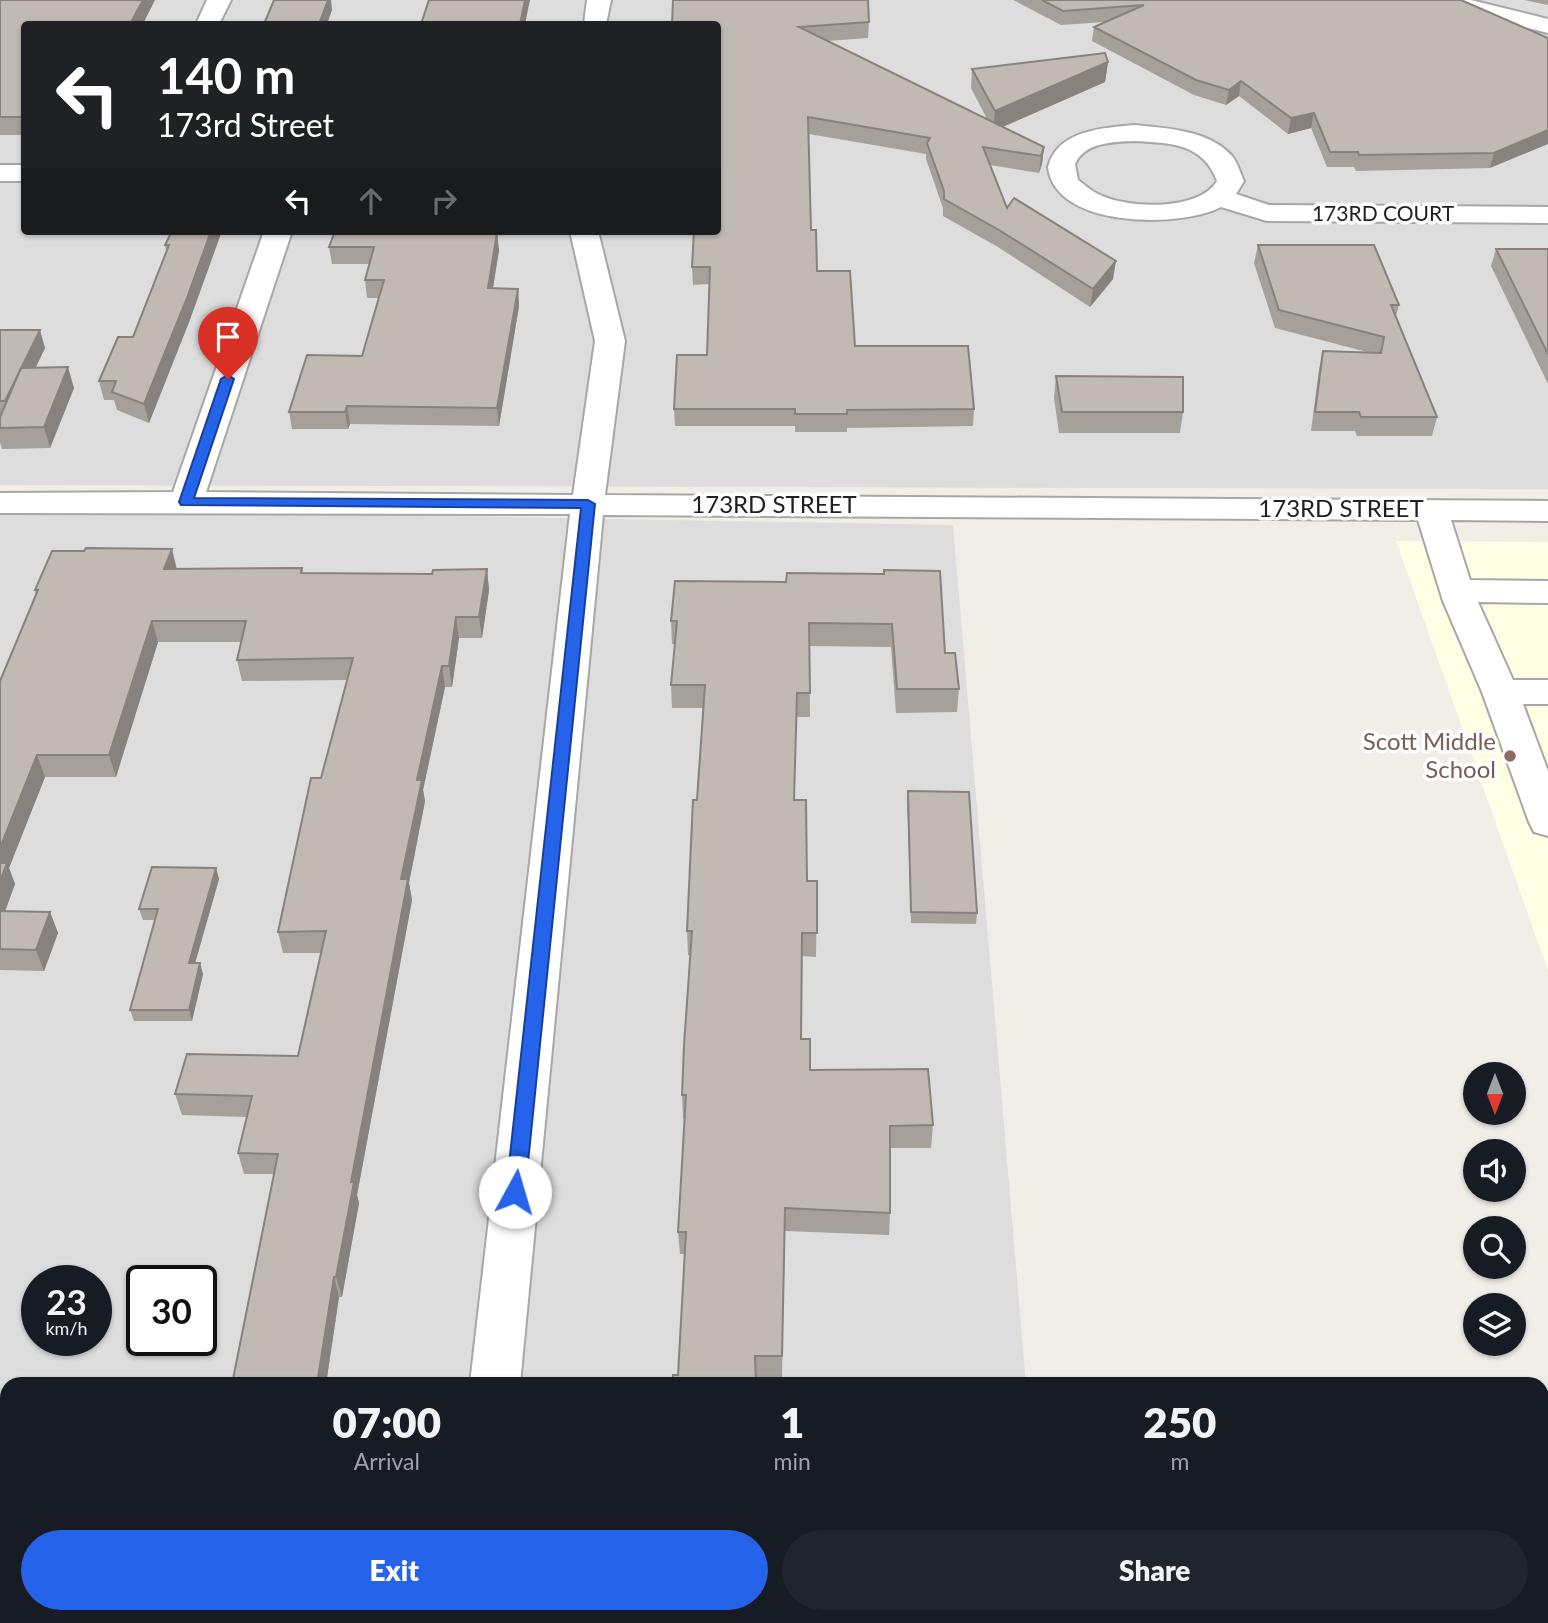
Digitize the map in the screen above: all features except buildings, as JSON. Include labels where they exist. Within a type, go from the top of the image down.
[{"type":"street","points":[[209,21],[219,0]]},
{"type":"street","points":[[596,21],[599,0]]},
{"type":"street","points":[[1443,0],[1548,26]]},
{"type":"street","points":[[1134,133],[1160,135],[1196,145],[1222,160],[1230,173],[1229,186],[1220,198],[1201,208],[1176,213],[1147,214],[1117,210],[1091,201],[1072,190],[1062,176],[1062,162],[1071,150],[1087,141],[1134,133]]},
{"type":"street","points":[[0,173],[21,173]]},
{"type":"street","name":"173RD COURT","points":[[1220,198],[1267,213],[1548,215]]},
{"type":"street","points":[[186,502],[277,235]]},
{"type":"street","points":[[496,1377],[588,504],[610,341],[585,235]]},
{"type":"street","name":"173RD STREET","points":[[0,503],[1548,511]]},
{"type":"street","points":[[1431,510],[1457,591],[1500,692],[1548,822]]},
{"type":"street","points":[[1457,591],[1548,592]]},
{"type":"street","points":[[1500,692],[1548,692]]},
{"type":"shaded area","points":[[0,0],[1548,0],[1548,489],[0,485]]},
{"type":"shaded area","points":[[0,508],[953,525],[1025,1377],[0,1377]]},
{"type":"shaded area","name":"Scott Middle School","points":[[1396,541],[1548,542],[1548,971]]},
{"type":"place","name":"Scott Middle School","points":[[1510,756]]},
{"type":"route","points":[[228,379],[186,502],[588,504],[515,1192]]}]
